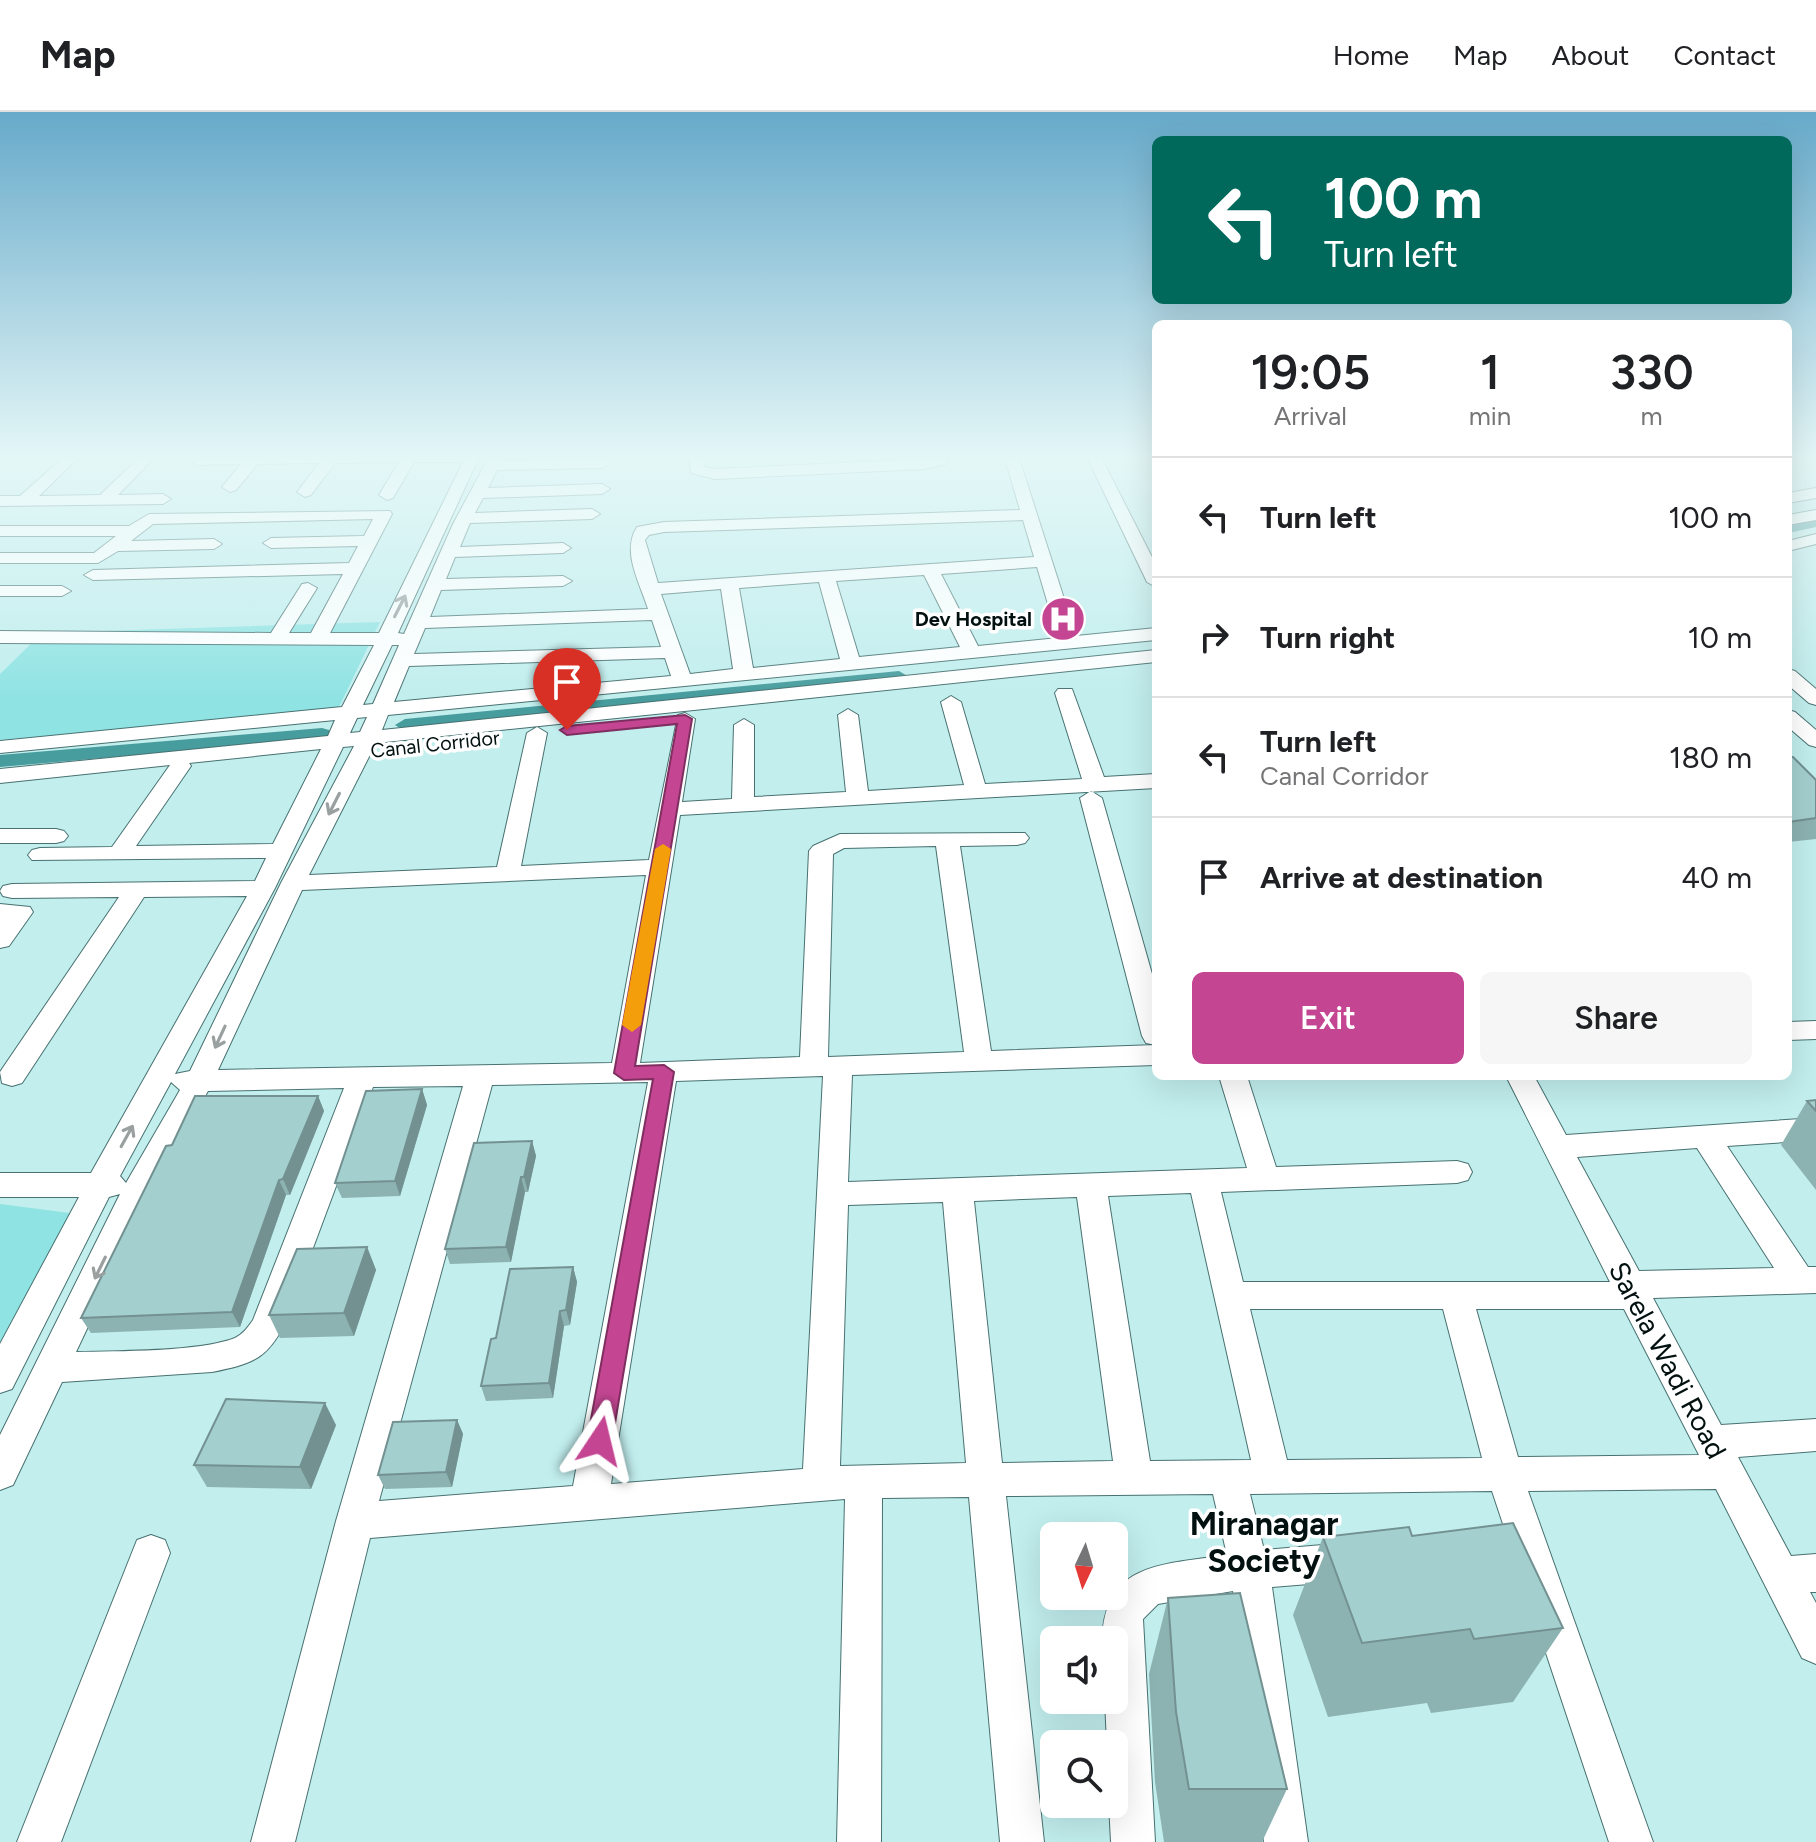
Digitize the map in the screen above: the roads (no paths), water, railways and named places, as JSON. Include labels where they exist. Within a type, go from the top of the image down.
[{"type":"street","points":[[4,562],[36,536]]},
{"type":"street","points":[[4,562],[98,558],[128,536]]},
{"type":"street","points":[[191,572],[221,536]]},
{"type":"street","points":[[317,639],[374,536]]},
{"type":"street","points":[[0,1378],[100,1185],[263,888],[384,639],[441,536]]},
{"type":"street","points":[[0,1473],[140,1185],[199,1081],[293,883],[373,730],[456,536]]},
{"type":"street","points":[[640,536],[638,552],[682,680]]},
{"type":"street","points":[[1036,536],[1069,644]]},
{"type":"street","points":[[1792,545],[1816,539]]},
{"type":"street","points":[[271,543],[372,541]]},
{"type":"street","points":[[115,546],[214,544]]},
{"type":"street","points":[[1147,545],[1152,566]]},
{"type":"street","points":[[449,552],[563,548]]},
{"type":"street","points":[[1792,557],[1816,552]]},
{"type":"street","points":[[650,589],[1045,561]]},
{"type":"street","points":[[93,575],[357,568]]},
{"type":"street","points":[[930,569],[972,652]]},
{"type":"street","points":[[826,577],[851,664]]},
{"type":"street","points":[[435,585],[563,581]]},
{"type":"street","points":[[729,583],[744,674]]},
{"type":"street","points":[[276,639],[308,588]]},
{"type":"street","points":[[0,591],[62,591]]},
{"type":"street","points":[[411,641],[659,614]]},
{"type":"street","points":[[373,730],[682,680],[1152,634]]},
{"type":"street","points":[[0,637],[384,639],[673,652]]},
{"type":"street","points":[[0,776],[340,733],[1152,645]]},
{"type":"street","points":[[0,757],[340,733],[1152,656]]},
{"type":"street","name":"Canal Corridor","points":[[373,730],[537,733],[1152,666]]},
{"type":"street","points":[[1792,678],[1816,699]]},
{"type":"street","points":[[1065,693],[1152,1020]]},
{"type":"street","points":[[951,702],[976,790]]},
{"type":"street","points":[[848,715],[858,798]]},
{"type":"street","points":[[624,1073],[685,719]]},
{"type":"street","points":[[1792,720],[1816,741]]},
{"type":"street","points":[[743,805],[744,725]]},
{"type":"street","points":[[0,747],[340,733]]},
{"type":"street","points":[[0,783],[180,766],[340,733]]},
{"type":"street","points":[[507,874],[537,733]]},
{"type":"street","points":[[119,854],[180,766]]},
{"type":"street","points":[[671,809],[976,790],[1093,791],[1152,782]]},
{"type":"street","points":[[0,836],[56,836]]},
{"type":"street","points":[[821,1483],[834,1194],[826,1065],[821,851],[840,841],[1017,838]]},
{"type":"street","points":[[947,839],[979,1060]]},
{"type":"street","points":[[40,855],[281,851]]},
{"type":"street","points":[[293,883],[659,867]]},
{"type":"street","points":[[6,902],[137,889],[263,888]]},
{"type":"street","points":[[12,1076],[137,889]]},
{"type":"street","points":[[0,940],[21,912],[6,902]]},
{"type":"street","points":[[156,1083],[664,1072],[1152,1055]]},
{"type":"street","points":[[589,1502],[664,1072]]},
{"type":"street","points":[[273,1842],[355,1521],[480,1076]]},
{"type":"street","points":[[51,1368],[219,1356],[250,1347],[261,1337],[362,1078]]},
{"type":"street","points":[[1234,1080],[1265,1179]]},
{"type":"street","name":"Sarela Wadi Road","points":[[1522,1080],[1720,1457],[1798,1574],[1816,1644]]},
{"type":"street","points":[[1557,1147],[1816,1129]]},
{"type":"street","points":[[1705,1136],[1808,1281]]},
{"type":"street","points":[[834,1194],[1457,1172]]},
{"type":"street","points":[[1203,1181],[1273,1476]]},
{"type":"street","points":[[0,1185],[140,1185]]},
{"type":"street","points":[[1091,1185],[1134,1478]]},
{"type":"street","points":[[957,1188],[1022,1842]]},
{"type":"street","points":[[1230,1296],[1456,1296],[1808,1281]]},
{"type":"street","points":[[1456,1296],[1504,1474],[1513,1548],[1631,1842]]},
{"type":"street","points":[[355,1521],[864,1481],[1504,1474],[1720,1457],[1816,1435]]},
{"type":"street","points":[[1227,1477],[1250,1570],[1286,1842]]},
{"type":"street","points":[[859,1842],[864,1481]]},
{"type":"street","points":[[39,1842],[151,1553]]},
{"type":"street","points":[[1133,1842],[1123,1614],[1133,1599],[1149,1586],[1250,1570],[1389,1558]]},
{"type":"waterway","points":[[405,725],[899,677]]},
{"type":"waterway","points":[[0,761],[322,734]]},
{"type":"place","name":"Dev Hospital","points":[[1063,619]]},
{"type":"district","name":"Miranagar Society","points":[[1264,1542]]}]
